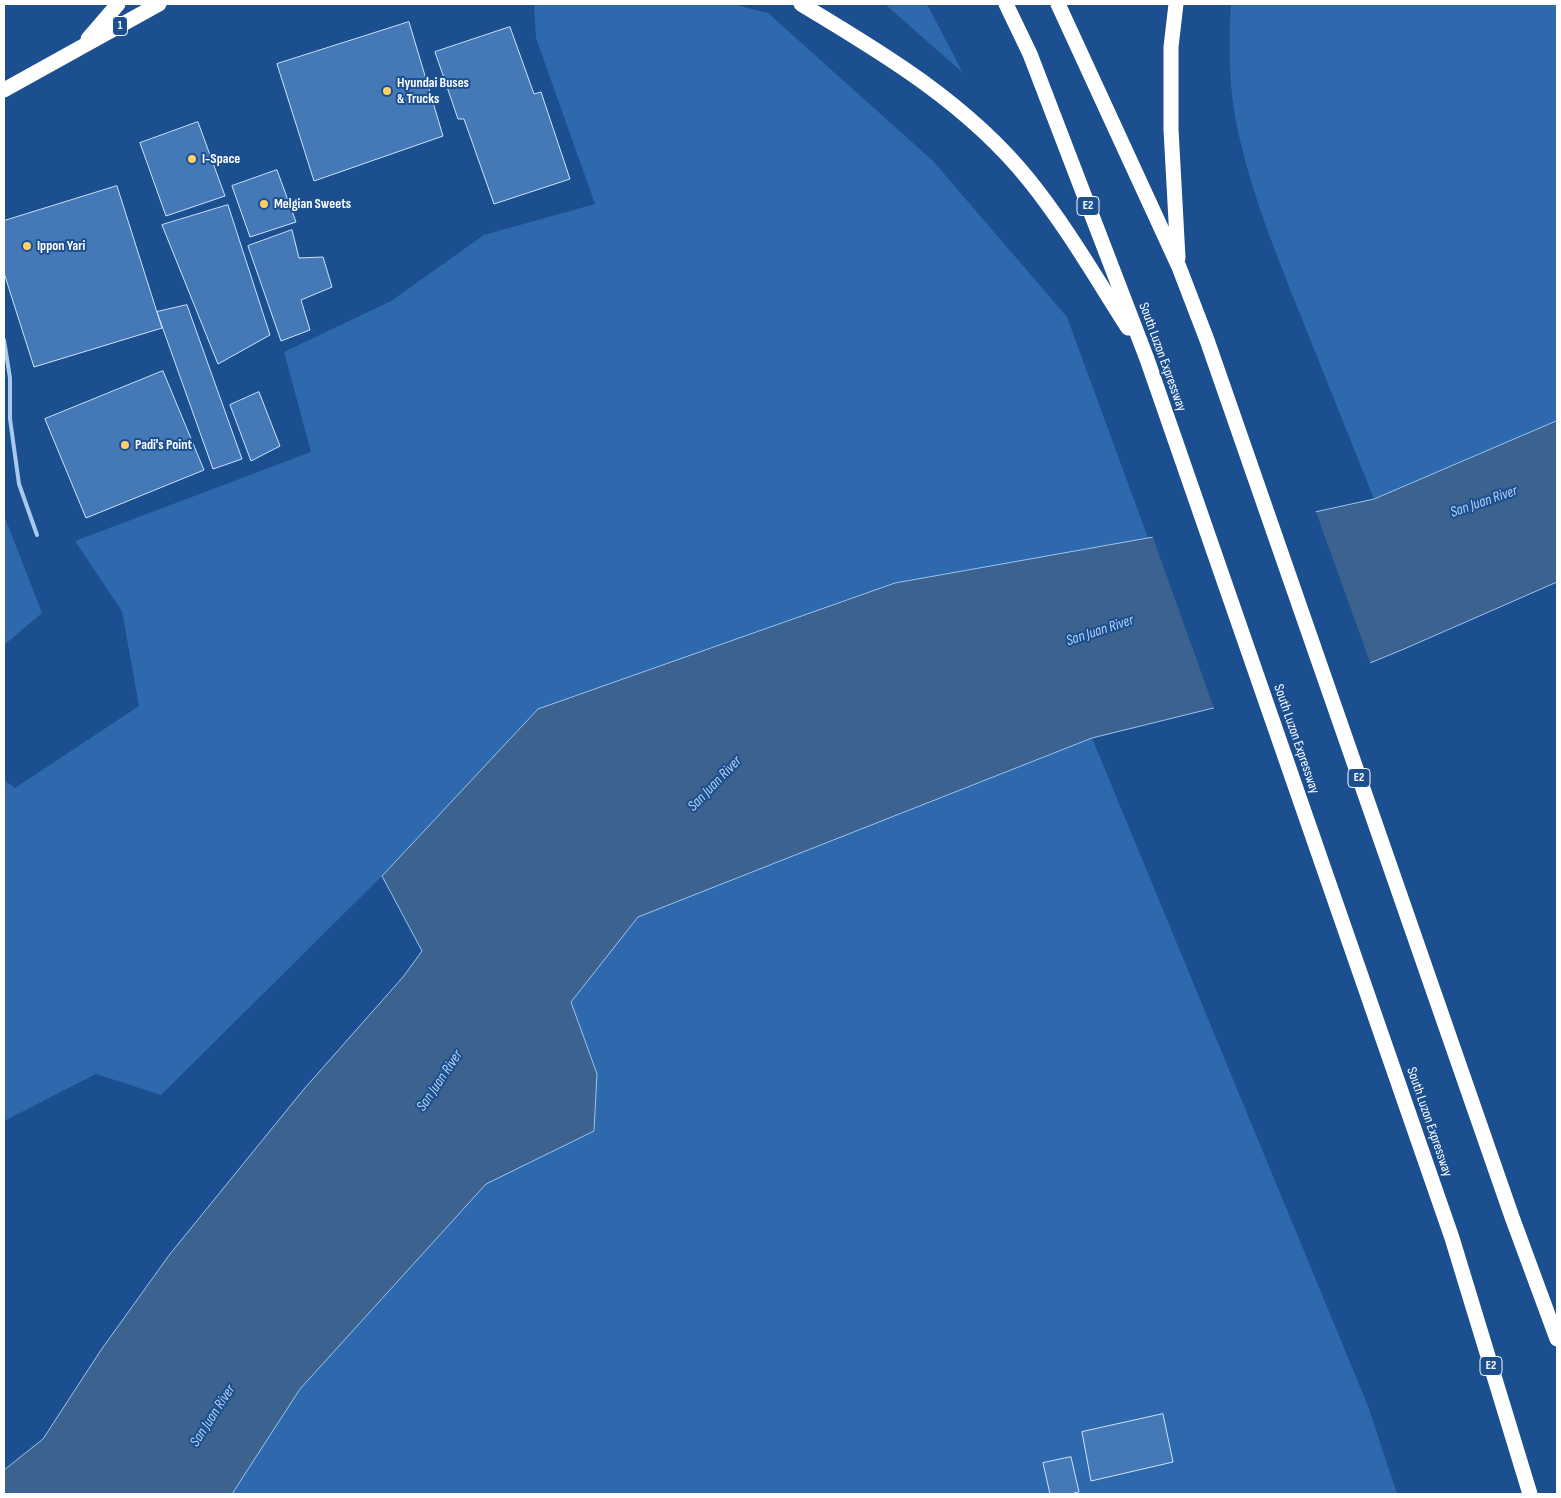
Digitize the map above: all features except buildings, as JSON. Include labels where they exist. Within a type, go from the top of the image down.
[{"type":"highway","points":[[80,48],[118,4]]},
{"type":"highway","name":"1","points":[[4,90],[159,4]]},
{"type":"highway","points":[[801,4],[846,30],[910,72],[956,107],[988,135],[1028,178],[1063,224],[1148,360]]},
{"type":"highway","name":"South Luzon Expressway","points":[[1006,4],[1030,54],[1148,360],[1452,1238],[1530,1494]]},
{"type":"highway","name":"E2","points":[[1058,4],[1179,267],[1207,340],[1512,1217],[1557,1339]]},
{"type":"highway","points":[[1176,4],[1171,47],[1171,120],[1179,267]]},
{"type":"lane","points":[[4,340],[10,378],[10,419],[19,484],[37,535]]},
{"type":"shaded area","points":[[534,4],[732,4],[768,13],[933,161],[1067,317],[1148,538],[895,583],[538,709],[382,876],[161,1095],[96,1074],[4,1121],[4,780],[15,788],[139,706],[122,611],[75,541],[311,452],[284,352],[391,301],[484,235],[595,204],[536,38]]},
{"type":"shaded area","points":[[885,4],[927,4],[963,73]]},
{"type":"shaded area","points":[[1231,4],[1557,4],[1557,421],[1374,499],[1276,253],[1246,163],[1236,123],[1232,89],[1230,55]]},
{"type":"shaded area","points":[[4,515],[42,613],[4,645]]},
{"type":"shaded area","points":[[1092,738],[1368,1406],[1397,1494],[232,1494],[300,1389],[486,1183],[594,1131],[597,1074],[571,1002],[637,917]]},
{"type":"water","name":"San Juan River","points":[[1557,421],[1557,582],[1331,679],[1092,738],[638,917],[571,1002],[597,1074],[594,1131],[486,1184],[300,1389],[232,1494],[4,1494],[4,1470],[43,1439],[101,1350],[170,1254],[304,1089],[403,977],[422,951],[382,876],[538,709],[895,583],[1187,531],[1265,523],[1374,499]]},
{"type":"pier","points":[[1315,509],[1371,665],[1331,682],[1215,711],[1152,535],[1265,520]]},
{"type":"place","name":"Hyundai Buses & Trucks","points":[[387,91]]},
{"type":"place","name":"I-Space","points":[[192,159]]},
{"type":"place","name":"Melgian Sweets","points":[[264,204]]},
{"type":"place","name":"Ippon Yari","points":[[27,246]]},
{"type":"place","name":"Padi's Point","points":[[125,445]]}]
